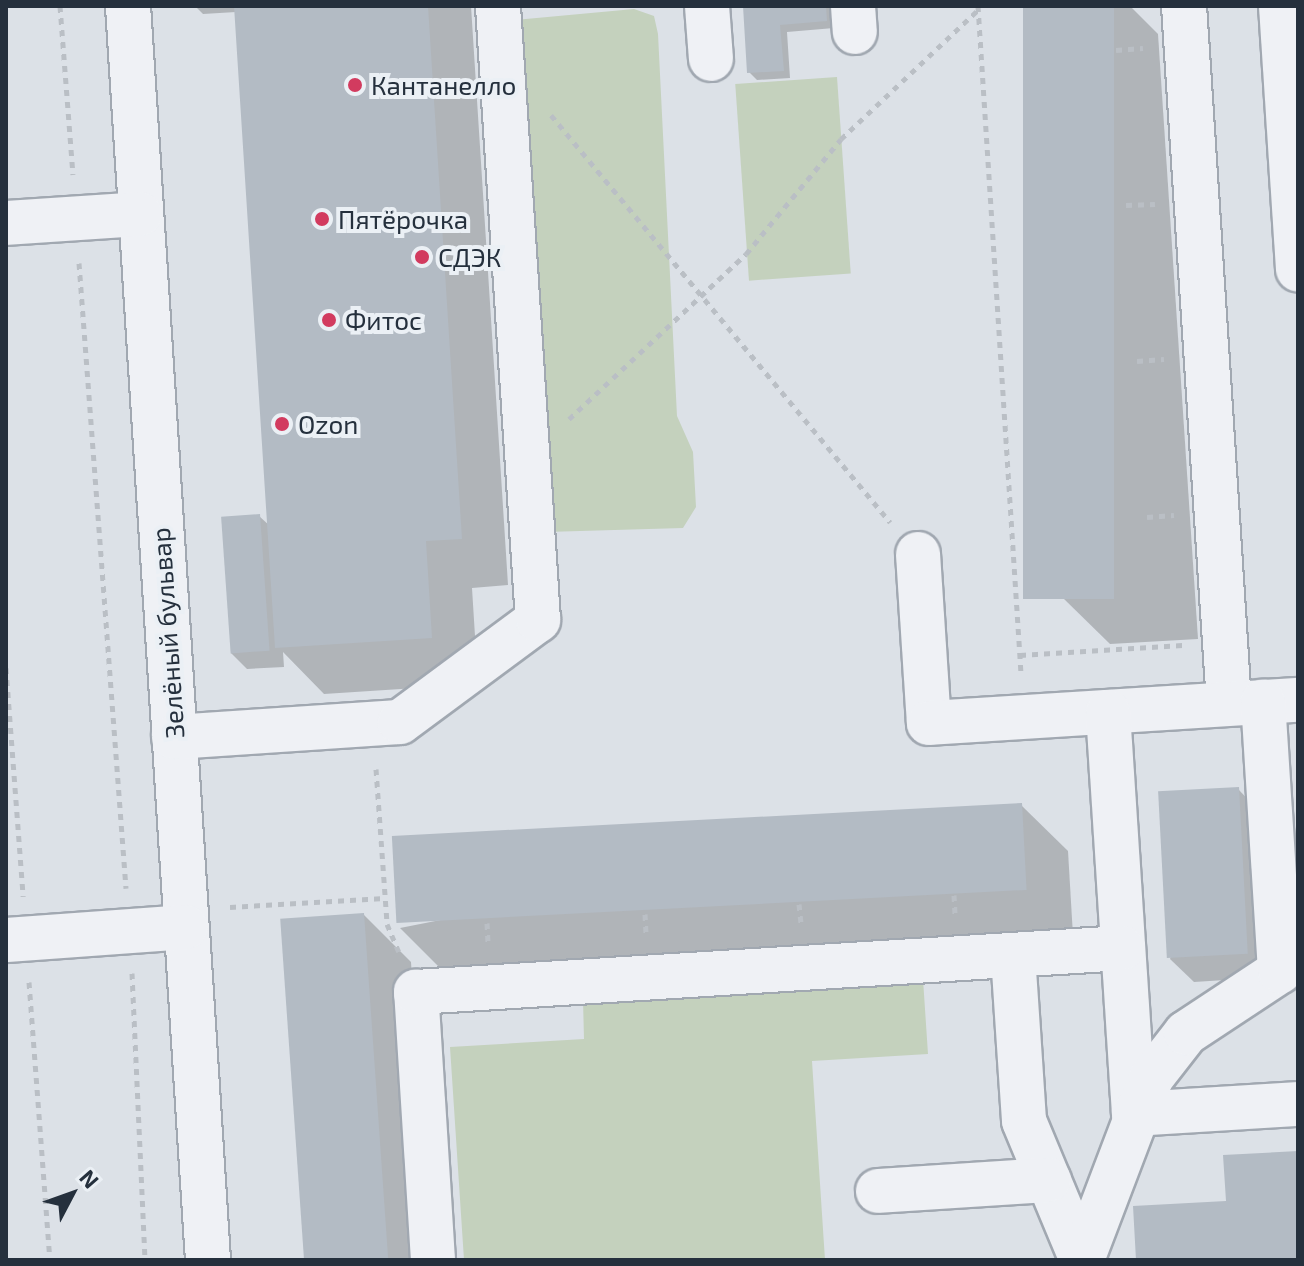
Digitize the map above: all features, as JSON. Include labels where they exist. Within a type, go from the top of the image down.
[{"type":"street","name":"Зелёный бульвар","points":[[128,6],[208,1260]]},
{"type":"street","points":[[174,737],[400,722],[538,620],[498,6]]},
{"type":"street","points":[[707,6],[711,59]]},
{"type":"street","points":[[1082,1260],[1134,1114],[1186,1033],[1280,971],[1264,702],[1184,6]]},
{"type":"street","points":[[1281,6],[1298,269]]},
{"type":"street","points":[[6,223],[140,214]]},
{"type":"street","points":[[918,554],[929,723],[1264,702]]},
{"type":"street","points":[[1108,712],[1134,1114]]},
{"type":"street","points":[[6,940],[129,930],[186,918]]},
{"type":"street","points":[[433,1260],[416,992],[1123,948]]},
{"type":"street","points":[[1013,955],[1024,1121],[1082,1260]]},
{"type":"street","points":[[1134,1114],[1298,1104]]},
{"type":"street","points":[[878,1191],[1049,1180]]},
{"type":"path","points":[[60,6],[129,930],[145,1260]]},
{"type":"path","points":[[527,459],[746,254],[841,139],[978,8]]},
{"type":"path","points":[[978,8],[1024,717]]},
{"type":"path","points":[[1116,50],[1157,47]]},
{"type":"path","points":[[501,52],[698,298],[918,554]]},
{"type":"path","points":[[1126,205],[1147,204]]},
{"type":"path","points":[[1137,361],[1157,360]]},
{"type":"path","points":[[1147,517],[1167,516]]},
{"type":"path","points":[[1020,655],[1196,644]]},
{"type":"path","points":[[373,724],[387,924]]},
{"type":"path","points":[[186,918],[385,898]]},
{"type":"green space","points":[[634,9],[654,16],[658,34],[677,416],[693,452],[696,507],[683,528],[546,532],[515,20]]},
{"type":"green space","points":[[837,77],[851,274],[749,281],[735,84]]},
{"type":"green space","points":[[923,979],[928,1054],[812,1061],[825,1260],[464,1260],[450,1047],[584,1039],[583,1000]]},
{"type":"building","points":[[234,6],[428,6],[462,539],[426,541],[432,638],[275,648]]},
{"type":"building","points":[[743,6],[826,6],[827,21],[780,25],[784,71],[747,73]]},
{"type":"building","points":[[1023,6],[1114,6],[1114,599],[1023,599]]},
{"type":"building","points":[[260,514],[270,651],[231,653],[221,517]]},
{"type":"building","points":[[1239,787],[1248,954],[1167,958],[1158,791]]},
{"type":"building","points":[[1022,803],[1027,890],[396,923],[392,836]]},
{"type":"building","points":[[364,913],[388,1260],[304,1260],[280,919]]},
{"type":"building","points":[[1298,1151],[1298,1260],[1136,1260],[1133,1206],[1226,1201],[1223,1155]]},
{"type":"place","name":"Кантанелло","points":[[355,85]]},
{"type":"place","name":"Пятёрочка","points":[[322,219]]},
{"type":"place","name":"СДЭК","points":[[422,257]]},
{"type":"place","name":"Фитос","points":[[329,320]]},
{"type":"place","name":"Ozon","points":[[282,424]]}]
